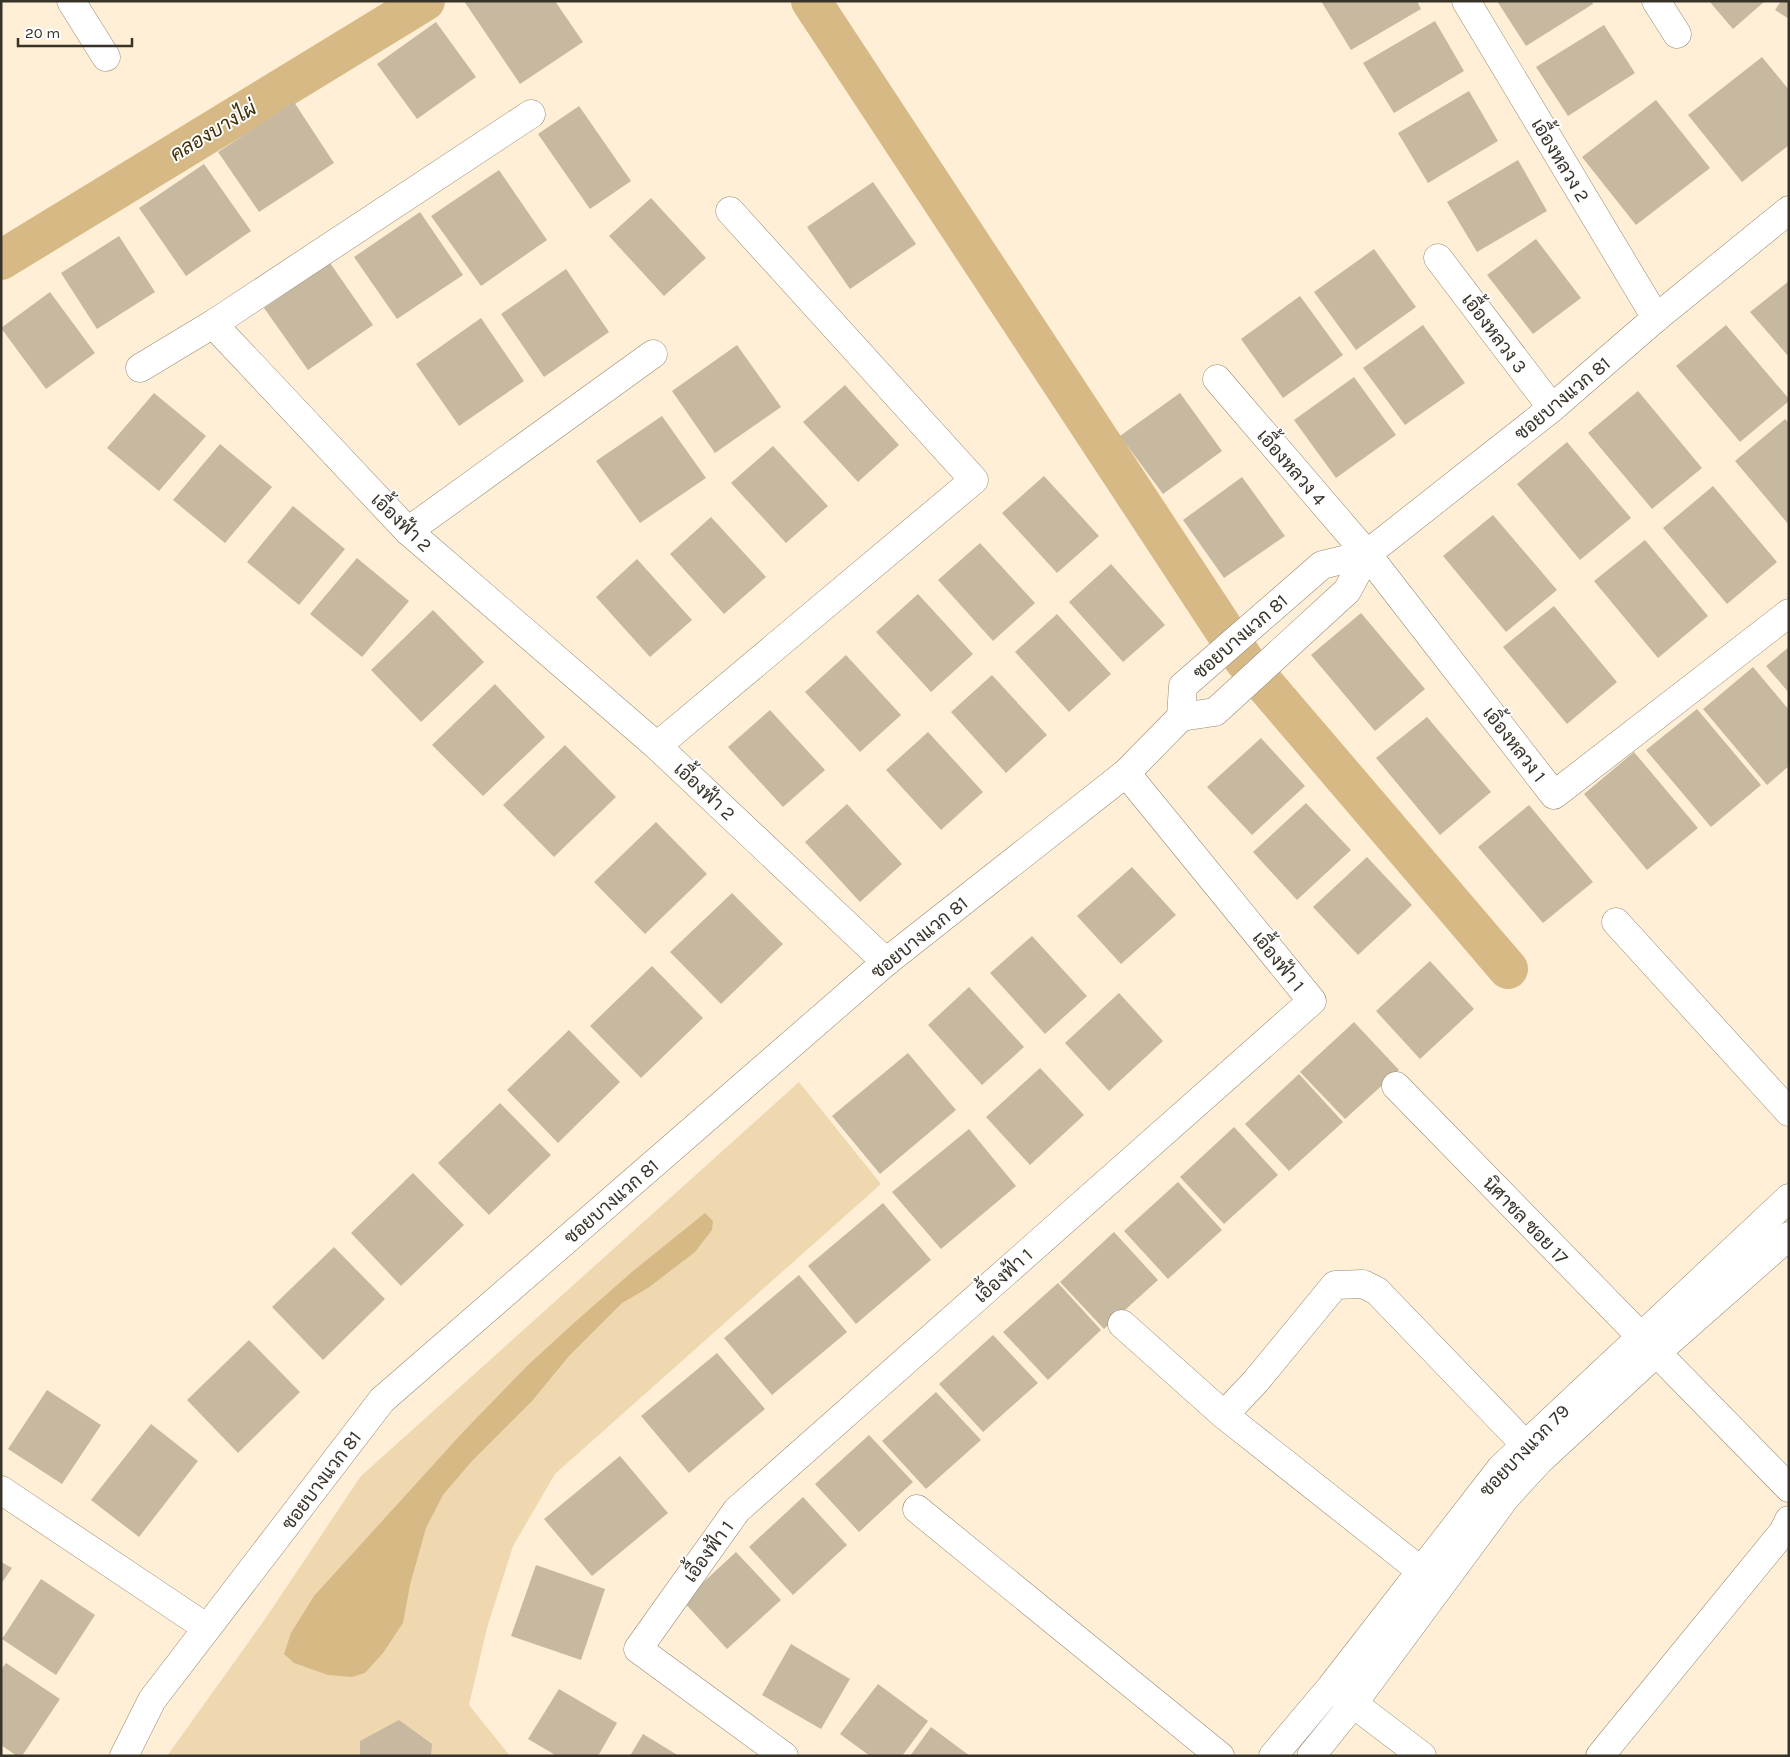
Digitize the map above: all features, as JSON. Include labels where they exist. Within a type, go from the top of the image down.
[{"type":"street","points":[[71,1],[106,57]]},
{"type":"street","name":"เอื้องหลวง 2","points":[[1466,1],[1656,318]]},
{"type":"street","points":[[1656,1],[1677,34]]},
{"type":"street","points":[[140,368],[213,324],[531,114]]},
{"type":"street","name":"ซอยบางแวก 81","points":[[124,1756],[152,1700],[382,1400],[886,962],[1126,773],[1181,718],[1183,686],[1322,565],[1367,554],[1552,408],[1656,318],[1789,210]]},
{"type":"street","points":[[657,746],[974,480],[730,211]]},
{"type":"street","name":"เอื้องหลวง 3","points":[[1438,258],[1552,408]]},
{"type":"street","name":"เอื้องฟ้า 2","points":[[213,324],[408,532],[657,746],[886,962]]},
{"type":"street","points":[[408,532],[653,354]]},
{"type":"street","name":"เอื้องหลวง 4","points":[[1217,379],[1367,554]]},
{"type":"street","points":[[1181,718],[1215,712],[1347,591],[1367,554]]},
{"type":"street","name":"เอิ้องหลวง 1","points":[[1367,554],[1554,795],[1789,614]]},
{"type":"street","name":"เอื้องฟ้า 1","points":[[784,1756],[638,1649],[737,1510],[1312,1001],[1126,773]]},
{"type":"street","points":[[1616,922],[1789,1112]]},
{"type":"street","name":"นิศาชล ซอย 17","points":[[1396,1086],[1789,1488]]},
{"type":"street","name":"ซอยบางแวก 79","points":[[1311,1756],[1353,1704],[1490,1480],[1533,1452],[1648,1345],[1789,1198]]},
{"type":"street","name":"ซอยบางแวก 79","points":[[1648,1345],[1789,1236]]},
{"type":"street","points":[[1224,1415],[1256,1381],[1335,1285],[1363,1284],[1377,1291],[1533,1452]]},
{"type":"street","points":[[1122,1324],[1224,1415],[1431,1579]]},
{"type":"street","points":[[1,1490],[207,1628]]},
{"type":"street","points":[[917,1509],[1220,1756]]},
{"type":"street","points":[[1600,1756],[1783,1532],[1789,1520]]},
{"type":"street","name":"ซอยบางแวก 79","points":[[1274,1756],[1331,1687],[1431,1579]]},
{"type":"street","points":[[1331,1687],[1422,1756]]},
{"type":"shaded area","points":[[799,1082],[881,1184],[555,1474],[513,1546],[487,1628],[469,1705],[510,1756],[167,1756],[263,1622],[361,1476]]},
{"type":"shaded area","points":[[705,1213],[713,1221],[712,1230],[695,1252],[648,1288],[622,1303],[569,1356],[532,1401],[472,1461],[443,1495],[426,1528],[410,1585],[403,1623],[383,1653],[365,1673],[352,1677],[328,1675],[294,1663],[284,1654],[291,1633],[314,1596],[463,1432],[528,1365],[575,1322],[633,1271]]},
{"type":"building","points":[[464,1],[555,1],[583,42],[520,84]]},
{"type":"building","points":[[1321,1],[1417,1],[1421,9],[1351,50]]},
{"type":"building","points":[[1497,1],[1592,1],[1593,4],[1526,46]]},
{"type":"building","points":[[1709,1],[1765,1],[1733,29]]},
{"type":"building","points":[[1781,1],[1789,1],[1789,19],[1775,10]]},
{"type":"building","points":[[1435,21],[1464,71],[1394,113],[1363,63]]},
{"type":"building","points":[[436,22],[476,77],[417,119],[377,64]]},
{"type":"building","points":[[1604,25],[1635,73],[1568,116],[1536,67]]},
{"type":"building","points":[[1762,57],[1789,90],[1789,145],[1742,182],[1688,115]]},
{"type":"building","points":[[1469,91],[1498,141],[1428,183],[1398,133]]},
{"type":"building","points":[[1656,100],[1710,168],[1636,225],[1582,157]]},
{"type":"building","points":[[294,102],[334,163],[259,212],[218,152]]},
{"type":"building","points":[[579,106],[631,181],[590,209],[538,134]]},
{"type":"building","points":[[1518,160],[1547,211],[1477,252],[1447,202]]},
{"type":"building","points":[[204,164],[251,231],[186,276],[139,208]]},
{"type":"building","points":[[499,170],[547,240],[481,286],[431,216]]},
{"type":"building","points":[[873,182],[916,244],[850,289],[807,227]]},
{"type":"building","points":[[651,198],[706,258],[664,296],[609,236]]},
{"type":"building","points":[[420,212],[463,275],[397,319],[354,257]]},
{"type":"building","points":[[119,236],[155,292],[97,329],[61,273]]},
{"type":"building","points":[[1536,239],[1581,298],[1533,334],[1487,275]]},
{"type":"building","points":[[1374,249],[1416,307],[1356,350],[1314,292]]},
{"type":"building","points":[[330,263],[373,325],[308,370],[264,308]]},
{"type":"building","points":[[566,269],[609,332],[544,377],[501,314]]},
{"type":"building","points":[[1789,281],[1789,357],[1750,312]]},
{"type":"building","points":[[50,292],[95,353],[46,389],[1,328]]},
{"type":"building","points":[[1300,296],[1343,355],[1283,398],[1241,339]]},
{"type":"building","points":[[481,318],[524,381],[459,426],[416,364]]},
{"type":"building","points":[[1423,325],[1465,383],[1405,425],[1363,368]]},
{"type":"building","points":[[1726,325],[1789,399],[1789,401],[1740,442],[1676,366]]},
{"type":"building","points":[[737,345],[781,407],[715,453],[672,391]]},
{"type":"building","points":[[1354,377],[1396,435],[1336,478],[1294,420]]},
{"type":"building","points":[[845,385],[899,445],[858,482],[803,422]]},
{"type":"building","points":[[1638,391],[1702,468],[1652,509],[1588,433]]},
{"type":"building","points":[[154,393],[206,436],[159,491],[107,448]]},
{"type":"building","points":[[1180,393],[1222,451],[1163,494],[1120,436]]},
{"type":"building","points":[[662,416],[706,478],[640,523],[596,461]]},
{"type":"building","points":[[1785,419],[1789,423],[1789,525],[1735,461]]},
{"type":"building","points":[[1567,442],[1631,518],[1580,560],[1517,484]]},
{"type":"building","points":[[220,444],[272,487],[225,543],[173,500]]},
{"type":"building","points":[[773,446],[828,506],[786,543],[731,483]]},
{"type":"building","points":[[1044,476],[1099,536],[1057,573],[1002,513]]},
{"type":"building","points":[[1242,477],[1285,536],[1224,578],[1183,520]]},
{"type":"building","points":[[1713,486],[1777,562],[1727,604],[1663,528]]},
{"type":"building","points":[[293,506],[345,549],[299,605],[247,562]]},
{"type":"building","points":[[1493,515],[1557,590],[1506,632],[1443,556]]},
{"type":"building","points":[[711,517],[766,577],[724,614],[670,554]]},
{"type":"building","points":[[1645,540],[1708,616],[1658,658],[1594,581]]},
{"type":"building","points":[[980,543],[1035,603],[993,641],[938,580]]},
{"type":"building","points":[[357,558],[409,601],[362,657],[310,614]]},
{"type":"building","points":[[637,559],[692,620],[650,657],[596,597]]},
{"type":"building","points":[[1111,564],[1165,625],[1123,662],[1069,602]]},
{"type":"building","points":[[918,594],[973,654],[931,692],[876,632]]},
{"type":"building","points":[[1554,606],[1617,682],[1567,724],[1503,647]]},
{"type":"building","points":[[433,610],[484,662],[421,722],[371,670]]},
{"type":"building","points":[[1361,613],[1425,689],[1375,731],[1311,655]]},
{"type":"building","points":[[1057,614],[1111,674],[1069,712],[1015,652]]},
{"type":"building","points":[[1789,647],[1789,693],[1766,666]]},
{"type":"building","points":[[846,655],[901,715],[860,752],[805,692]]},
{"type":"building","points":[[1753,667],[1789,710],[1789,766],[1767,785],[1703,709]]},
{"type":"building","points":[[992,675],[1047,735],[1006,773],[951,712]]},
{"type":"building","points":[[495,684],[545,737],[483,796],[432,745]]},
{"type":"building","points":[[1697,709],[1761,785],[1711,827],[1646,750]]},
{"type":"building","points":[[770,710],[825,770],[783,807],[728,747]]},
{"type":"building","points":[[1427,717],[1491,792],[1440,835],[1376,758]]},
{"type":"building","points":[[928,732],[983,792],[941,830],[886,770]]},
{"type":"building","points":[[1261,738],[1305,786],[1252,835],[1207,787]]},
{"type":"building","points":[[565,745],[616,797],[554,857],[503,805]]},
{"type":"building","points":[[1634,752],[1698,828],[1647,870],[1584,794]]},
{"type":"building","points":[[1306,803],[1351,850],[1297,900],[1253,852]]},
{"type":"building","points":[[847,804],[902,864],[860,902],[805,842]]},
{"type":"building","points":[[1529,805],[1593,882],[1543,923],[1478,847]]},
{"type":"building","points":[[656,822],[707,874],[645,934],[594,882]]},
{"type":"building","points":[[1367,857],[1412,905],[1358,955],[1313,907]]},
{"type":"building","points":[[1132,867],[1176,915],[1121,964],[1077,916]]},
{"type":"building","points":[[732,893],[783,944],[721,1004],[670,952]]},
{"type":"building","points":[[1032,936],[1087,996],[1045,1034],[990,973]]},
{"type":"building","points":[[1430,961],[1474,1009],[1420,1059],[1376,1011]]},
{"type":"building","points":[[652,966],[703,1018],[641,1078],[590,1026]]},
{"type":"building","points":[[969,987],[1024,1047],[982,1085],[928,1025]]},
{"type":"building","points":[[1119,993],[1163,1041],[1109,1091],[1065,1043]]},
{"type":"building","points":[[1354,1022],[1399,1070],[1345,1119],[1300,1072]]},
{"type":"building","points":[[569,1030],[620,1082],[558,1143],[507,1090]]},
{"type":"building","points":[[908,1053],[956,1110],[880,1174],[832,1116]]},
{"type":"building","points":[[1040,1068],[1084,1115],[1030,1165],[986,1117]]},
{"type":"building","points":[[1299,1074],[1343,1122],[1289,1171],[1245,1124]]},
{"type":"building","points":[[500,1103],[551,1155],[489,1215],[438,1163]]},
{"type":"building","points":[[1234,1127],[1278,1175],[1224,1224],[1180,1177]]},
{"type":"building","points":[[969,1129],[1016,1186],[941,1249],[892,1192]]},
{"type":"building","points":[[413,1173],[464,1225],[401,1286],[351,1233]]},
{"type":"building","points":[[1178,1182],[1222,1230],[1168,1279],[1124,1231]]},
{"type":"building","points":[[883,1203],[931,1260],[856,1324],[808,1266]]},
{"type":"building","points":[[1114,1232],[1158,1280],[1104,1329],[1060,1282]]},
{"type":"building","points":[[334,1247],[385,1299],[323,1360],[272,1307]]},
{"type":"building","points":[[799,1275],[847,1332],[772,1395],[724,1338]]},
{"type":"building","points":[[1058,1283],[1101,1330],[1048,1380],[1003,1332]]},
{"type":"building","points":[[993,1335],[1038,1383],[983,1432],[939,1384]]},
{"type":"building","points":[[249,1340],[300,1392],[238,1453],[187,1400]]},
{"type":"building","points":[[717,1353],[765,1409],[689,1473],[641,1416]]},
{"type":"building","points":[[47,1390],[101,1425],[62,1484],[8,1449]]},
{"type":"building","points":[[936,1392],[981,1440],[926,1489],[882,1441]]},
{"type":"building","points":[[151,1424],[198,1461],[139,1537],[91,1500]]},
{"type":"building","points":[[869,1435],[913,1482],[859,1532],[815,1484]]},
{"type":"building","points":[[620,1456],[668,1513],[592,1576],[544,1519]]},
{"type":"building","points":[[803,1497],[847,1545],[793,1595],[749,1547]]},
{"type":"building","points":[[736,1552],[781,1600],[727,1649],[683,1601]]},
{"type":"building","points":[[1,1562],[12,1568],[1,1584]]},
{"type":"building","points":[[536,1565],[605,1589],[581,1660],[511,1636]]},
{"type":"building","points":[[41,1579],[95,1615],[56,1675],[2,1639]]},
{"type":"building","points":[[791,1644],[850,1679],[821,1729],[762,1695]]},
{"type":"building","points":[[6,1663],[60,1699],[22,1756],[17,1756],[1,1745],[1,1670]]},
{"type":"building","points":[[878,1684],[928,1721],[902,1756],[870,1756],[840,1734]]},
{"type":"building","points":[[559,1689],[617,1723],[598,1756],[557,1756],[528,1739]]},
{"type":"building","points":[[399,1720],[432,1744],[431,1756],[360,1756],[360,1741]]},
{"type":"building","points":[[931,1727],[970,1756],[910,1756]]},
{"type":"building","points":[[643,1734],[679,1756],[630,1756]]},
{"type":"waterway","name":"คลองบางไผ่","points":[[1,260],[425,1]]},
{"type":"waterway","points":[[811,1],[1244,660],[1508,969]]}]
